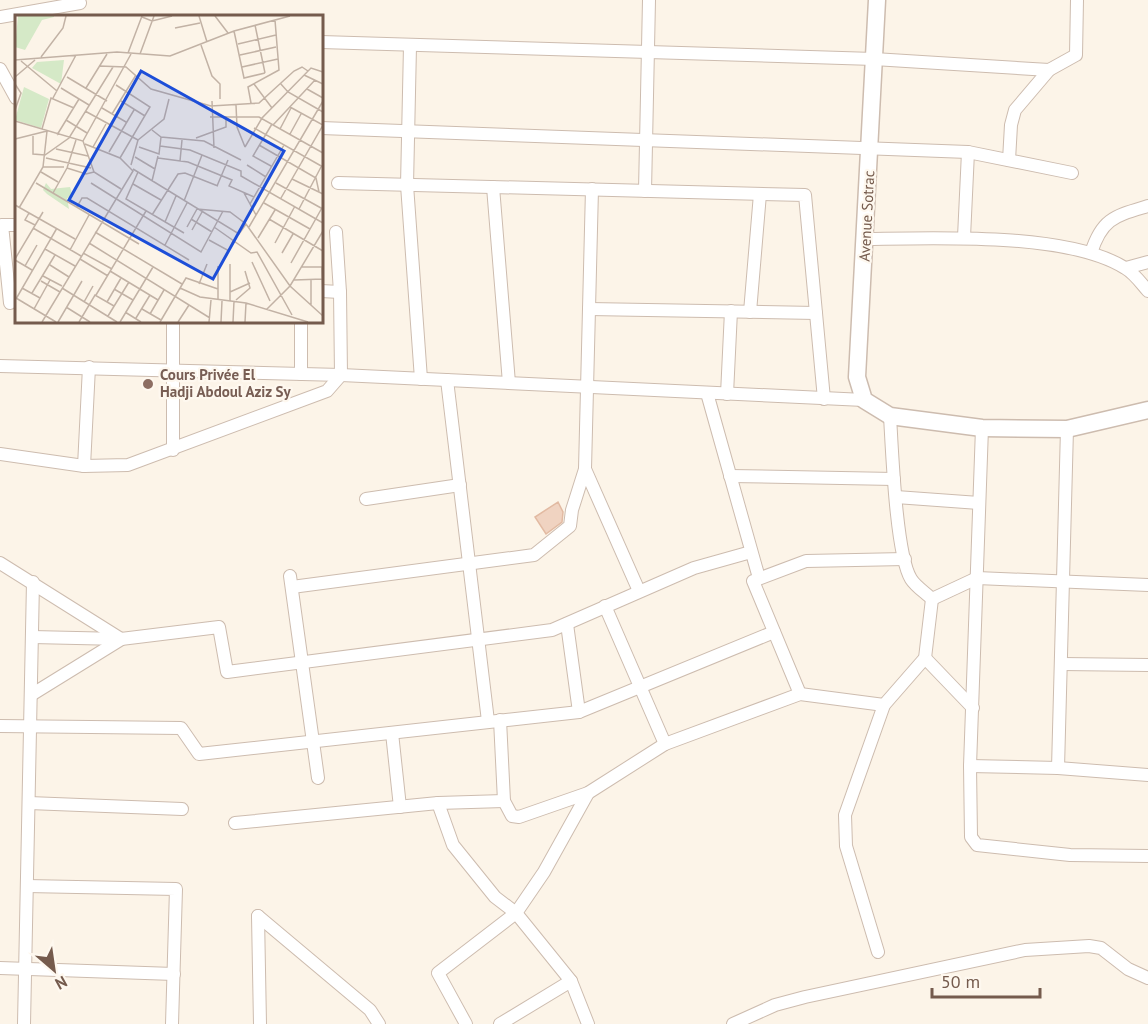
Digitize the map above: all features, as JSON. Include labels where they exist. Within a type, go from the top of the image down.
[{"type":"street","points":[[645,191],[650,0]]},
{"type":"street","name":"Avenue Sotrac","points":[[864,400],[857,377],[871,148],[877,0]]},
{"type":"street","points":[[1009,160],[1011,125],[1015,110],[1050,70],[1076,55],[1077,0]]},
{"type":"street","points":[[0,17],[80,2]]},
{"type":"street","points":[[322,42],[874,59],[1050,70]]},
{"type":"street","points":[[410,46],[407,184],[421,379]]},
{"type":"street","points":[[0,69],[15,96]]},
{"type":"street","points":[[322,129],[408,130],[968,152],[1072,173]]},
{"type":"street","points":[[964,237],[968,152]]},
{"type":"street","points":[[338,183],[805,195],[824,399]]},
{"type":"street","points":[[493,187],[509,383]]},
{"type":"street","points":[[318,778],[291,582],[469,565],[534,555],[570,526],[572,510],[585,469],[592,189]]},
{"type":"street","points":[[750,312],[760,194]]},
{"type":"street","points":[[1091,253],[1098,231],[1110,221],[1148,206]]},
{"type":"street","points":[[9,303],[3,225],[15,225]]},
{"type":"street","points":[[0,454],[84,466],[128,465],[327,391],[341,375],[340,292],[336,232]]},
{"type":"street","points":[[866,239],[964,237],[1091,253],[1126,268],[1148,291]]},
{"type":"street","points":[[1126,268],[1148,261]]},
{"type":"street","points":[[322,291],[340,292]]},
{"type":"street","points":[[589,309],[816,313]]},
{"type":"street","points":[[727,394],[731,311]]},
{"type":"street","points":[[172,450],[173,322]]},
{"type":"street","points":[[301,322],[301,374]]},
{"type":"street","points":[[0,366],[341,375],[864,400],[890,416],[981,428],[1067,429],[1148,410]]},
{"type":"street","points":[[84,466],[89,368]]},
{"type":"street","points":[[447,380],[478,640],[494,721],[504,801],[512,816],[519,817],[588,793],[665,744],[800,694],[884,705]]},
{"type":"street","points":[[707,393],[759,578]]},
{"type":"street","points":[[890,416],[894,479],[905,559],[911,579],[932,599]]},
{"type":"street","points":[[981,428],[970,766],[971,837],[977,845],[1070,855],[1148,856]]},
{"type":"street","points":[[1058,768],[1067,429]]},
{"type":"street","points":[[585,469],[639,591]]},
{"type":"street","points":[[730,476],[894,479]]},
{"type":"street","points":[[366,499],[460,485]]},
{"type":"street","points":[[896,497],[979,503]]},
{"type":"street","points":[[32,637],[121,639],[219,627],[226,672],[552,630],[694,568],[751,552]]},
{"type":"street","points":[[800,694],[753,581],[806,561],[905,559]]},
{"type":"street","points":[[0,563],[121,639]]},
{"type":"street","points":[[932,599],[977,578],[1148,585]]},
{"type":"street","points":[[24,1024],[33,582]]},
{"type":"street","points":[[878,952],[846,846],[845,815],[884,705],[925,658],[932,599]]},
{"type":"street","points":[[605,606],[665,744]]},
{"type":"street","points":[[567,624],[579,712]]},
{"type":"street","points":[[0,726],[180,728],[199,754],[579,712],[774,632]]},
{"type":"street","points":[[31,695],[121,639]]},
{"type":"street","points":[[925,658],[973,708]]},
{"type":"street","points":[[1062,664],[1148,665]]},
{"type":"street","points":[[392,733],[400,807]]},
{"type":"street","points":[[970,766],[1058,768],[1148,775]]},
{"type":"street","points":[[466,1024],[438,973],[516,913],[544,872],[588,793]]},
{"type":"street","points":[[235,823],[438,803],[504,801]]},
{"type":"street","points":[[29,803],[183,809]]},
{"type":"street","points":[[438,803],[453,845],[495,897],[516,913],[571,981],[588,1024]]},
{"type":"street","points":[[27,886],[176,889],[172,1024]]},
{"type":"street","points":[[260,1024],[258,916],[370,1010],[379,1024]]},
{"type":"street","points":[[733,1024],[775,1005],[805,997],[1025,950],[1089,946],[1101,948],[1128,969],[1148,978]]},
{"type":"street","points":[[0,968],[174,974]]},
{"type":"street","points":[[500,1024],[571,981]]},
{"type":"building","points":[[558,502],[563,512],[562,522],[546,534],[535,517]]},
{"type":"place","name":"Cours Privée El Hadji Abdoul Aziz Sy","points":[[148,384]]}]
